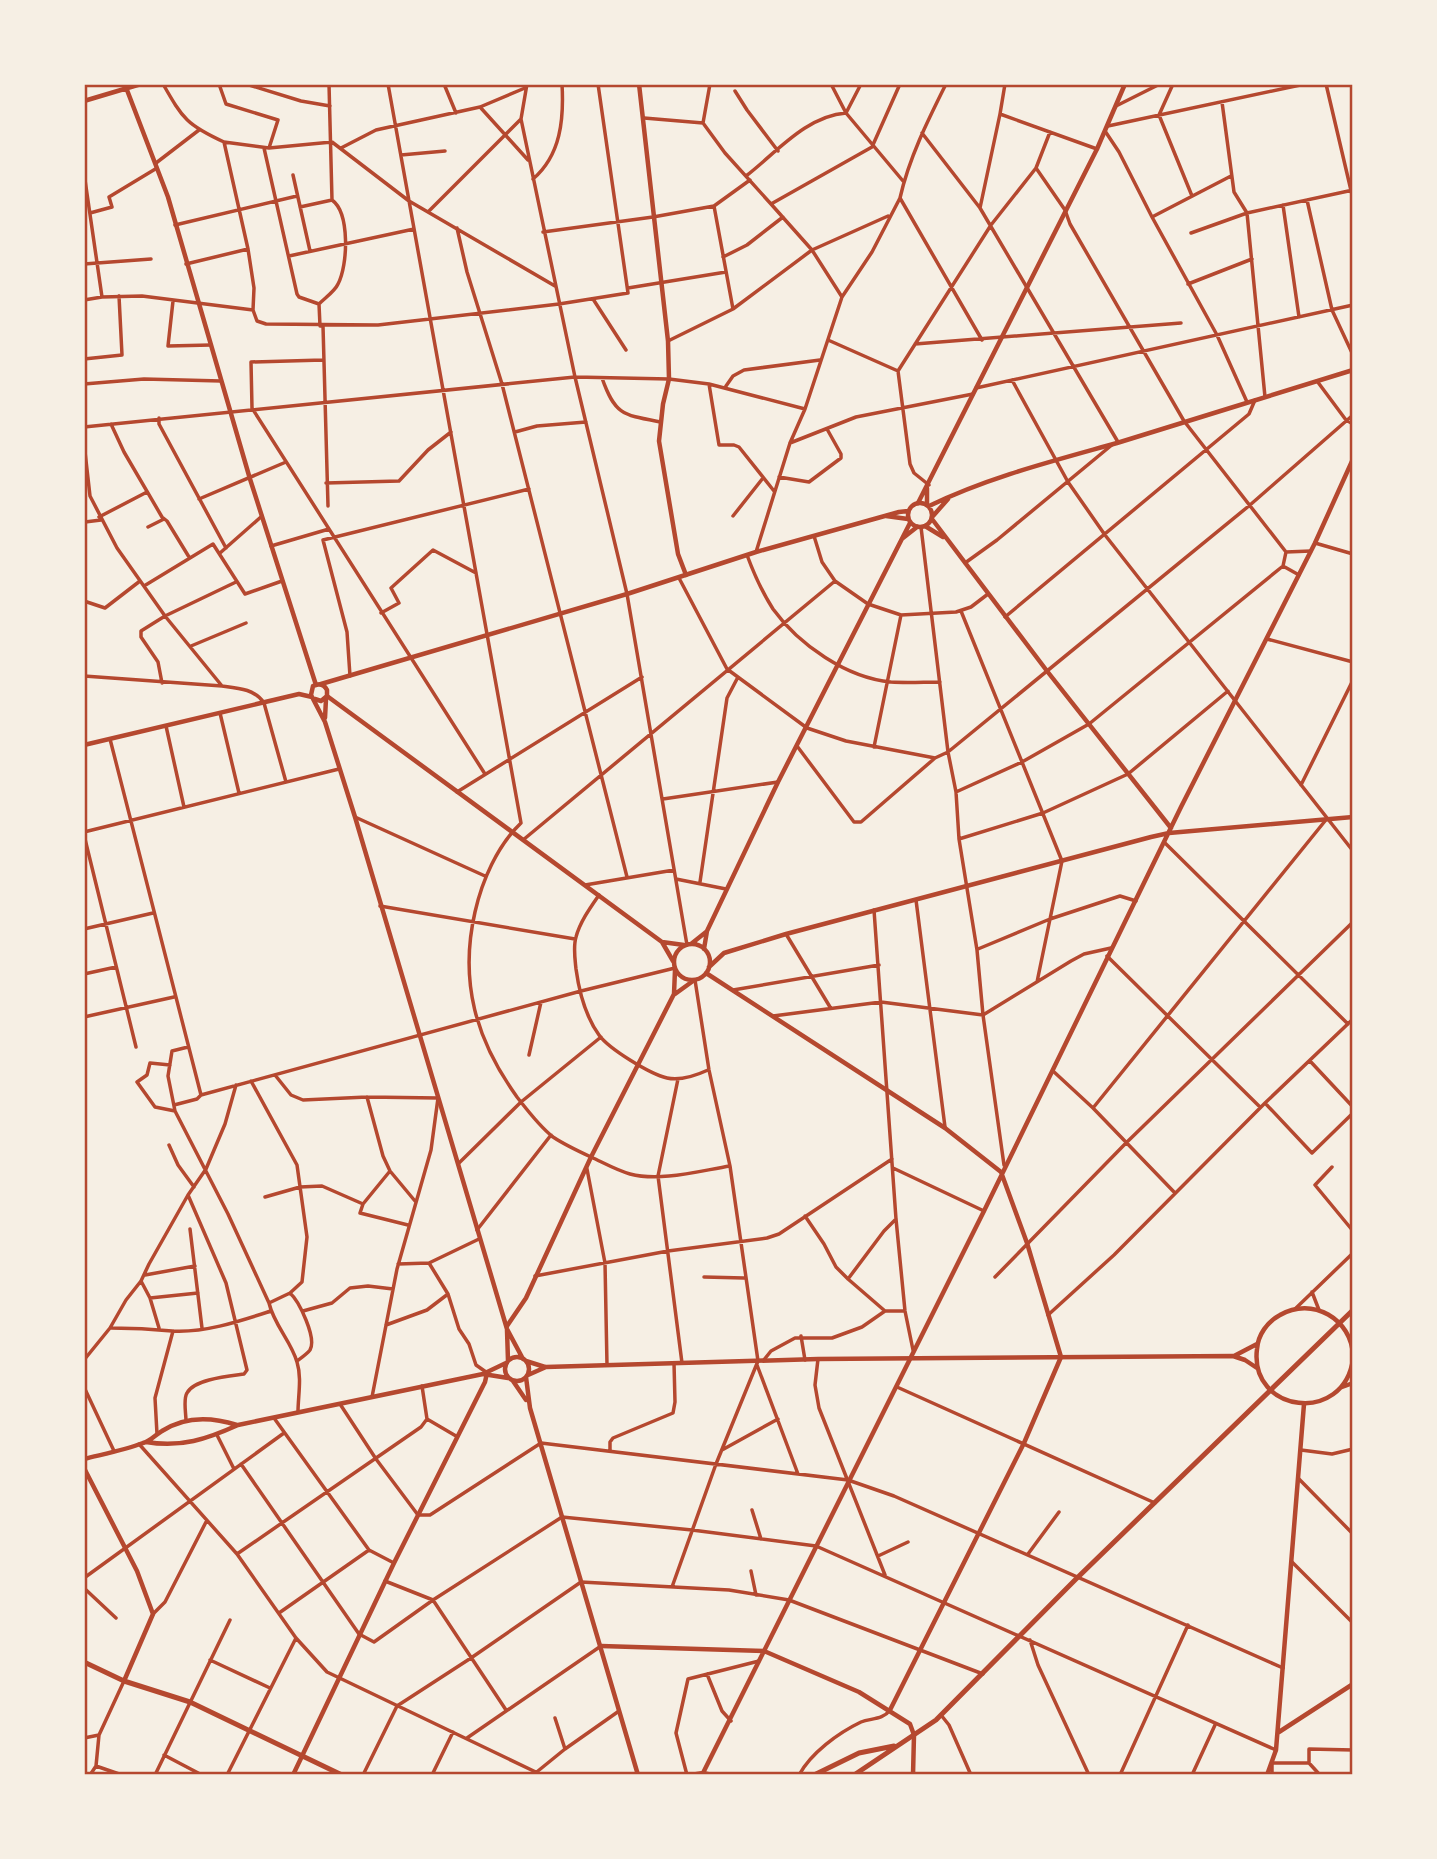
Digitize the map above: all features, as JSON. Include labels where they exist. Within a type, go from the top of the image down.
[{"type":"main road","points":[[854,1775],[941,1715],[1078,1577],[1353,1310]]},
{"type":"main road","points":[[84,1662],[124,1681],[190,1702],[342,1775]]},
{"type":"main road","points":[[814,1775],[859,1754],[894,1746]]},
{"type":"street","points":[[84,101],[141,84]]},
{"type":"street","points":[[163,84],[184,117],[200,130],[224,142],[266,148],[332,142],[409,201],[555,286]]},
{"type":"street","points":[[219,84],[226,104],[278,120],[266,148],[275,201],[298,296],[319,304]]},
{"type":"street","points":[[246,84],[300,101],[330,106]]},
{"type":"street","points":[[328,506],[319,304],[339,283],[347,244],[340,210],[332,200],[329,84]]},
{"type":"street","points":[[388,84],[520,823],[485,876],[469,935],[468,970],[477,1020],[492,1060],[521,1102],[551,1135],[591,1157],[644,1177],[730,1167]]},
{"type":"street","points":[[444,84],[456,113]]},
{"type":"street","points":[[533,179],[543,168],[561,134],[562,84]]},
{"type":"street","points":[[224,142],[248,249],[254,288],[253,310],[257,321],[261,323],[378,325],[593,299],[628,293],[598,84]]},
{"type":"street","points":[[639,84],[668,341],[669,379],[661,422],[661,454],[678,554],[686,576]]},
{"type":"street","points":[[703,123],[710,84]]},
{"type":"street","points":[[831,84],[846,113],[904,181]]},
{"type":"street","points":[[846,113],[861,84]]},
{"type":"street","points":[[771,204],[872,146],[900,84]]},
{"type":"street","points":[[756,552],[790,443],[805,409],[842,297],[872,252],[900,198],[922,133],[946,84]]},
{"type":"street","points":[[980,208],[1005,84]]},
{"type":"street","points":[[709,967],[706,951],[707,931],[778,782],[902,538],[909,521],[908,511],[918,503],[928,486],[1097,149],[1125,84]]},
{"type":"street","points":[[1116,106],[1160,84]]},
{"type":"street","points":[[1173,84],[1158,115],[1192,196]]},
{"type":"street","points":[[1106,129],[1281,87],[1305,84]]},
{"type":"street","points":[[1326,84],[1353,200]]},
{"type":"street","points":[[341,148],[365,135],[395,125],[480,107],[526,86]]},
{"type":"street","points":[[526,86],[521,119],[529,162],[575,377],[627,594],[688,945]]},
{"type":"street","points":[[126,87],[157,165],[250,479],[317,685]]},
{"type":"street","points":[[735,91],[778,151]]},
{"type":"street","points":[[1222,102],[1234,192],[1247,213],[1265,397]]},
{"type":"street","points":[[480,107],[529,162]]},
{"type":"street","points":[[543,232],[714,206],[802,130],[830,116],[846,113]]},
{"type":"street","points":[[1000,114],[1097,149]]},
{"type":"street","points":[[644,118],[703,123],[812,250],[842,297]]},
{"type":"street","points":[[429,211],[521,119]]},
{"type":"street","points":[[1106,129],[1217,335],[1247,402]]},
{"type":"street","points":[[90,212],[112,207],[109,197],[157,165],[200,130]]},
{"type":"street","points":[[1051,132],[1036,167],[991,225],[898,371],[910,464],[914,473],[928,486],[928,506],[944,538],[1170,830]]},
{"type":"street","points":[[922,133],[991,225],[1116,443]]},
{"type":"street","points":[[401,155],[444,150]]},
{"type":"street","points":[[956,792],[1022,762],[1089,724],[1283,566],[1286,552],[1184,421],[1070,224],[1065,210],[1036,167]]},
{"type":"street","points":[[84,173],[102,297]]},
{"type":"street","points":[[293,175],[310,251]]},
{"type":"street","points":[[1152,217],[1231,176]]},
{"type":"street","points":[[1191,233],[1247,213],[1352,190]]},
{"type":"street","points":[[175,225],[298,196]]},
{"type":"street","points":[[900,198],[982,340]]},
{"type":"street","points":[[300,207],[332,200]]},
{"type":"street","points":[[1307,200],[1332,310],[1353,355]]},
{"type":"street","points":[[1283,205],[1299,317]]},
{"type":"street","points":[[714,206],[733,309]]},
{"type":"street","points":[[668,341],[733,309],[812,250],[889,215]]},
{"type":"street","points":[[723,257],[747,245],[783,218]]},
{"type":"street","points":[[457,228],[479,314],[502,384],[627,877]]},
{"type":"street","points":[[289,256],[414,229]]},
{"type":"street","points":[[186,264],[248,249]]},
{"type":"street","points":[[84,264],[151,259]]},
{"type":"street","points":[[1188,284],[1251,259]]},
{"type":"street","points":[[627,288],[726,272]]},
{"type":"street","points":[[84,300],[119,296],[253,310]]},
{"type":"street","points":[[84,359],[122,355],[119,296]]},
{"type":"street","points":[[593,299],[626,350]]},
{"type":"street","points":[[173,301],[168,346],[211,345]]},
{"type":"street","points":[[976,388],[1353,305]]},
{"type":"street","points":[[915,344],[1181,323]]},
{"type":"street","points":[[828,340],[898,371]]},
{"type":"street","points":[[323,360],[251,362],[252,408],[485,774]]},
{"type":"street","points":[[726,386],[733,376],[744,370],[820,360]]},
{"type":"street","points":[[918,503],[928,506],[954,494],[1054,459],[1116,443],[1353,370]]},
{"type":"street","points":[[84,426],[575,377],[669,379],[726,386],[805,409]]},
{"type":"street","points":[[602,377],[612,402],[620,412],[661,422]]},
{"type":"street","points":[[84,384],[145,379],[221,380]]},
{"type":"street","points":[[1012,380],[1054,459],[1105,534],[1353,851]]},
{"type":"street","points":[[1317,381],[1346,420],[1353,424]]},
{"type":"street","points":[[709,384],[719,444],[736,446],[774,491]]},
{"type":"street","points":[[790,443],[856,417],[973,394]]},
{"type":"street","points":[[1005,617],[1249,414],[1255,400]]},
{"type":"street","points":[[797,746],[857,823],[861,822],[935,758],[948,752],[1149,589],[1353,415]]},
{"type":"street","points":[[159,418],[159,424],[226,548]]},
{"type":"street","points":[[514,432],[537,426],[586,422]]},
{"type":"street","points":[[111,424],[147,492],[189,558]]},
{"type":"street","points":[[779,477],[809,482],[841,458],[827,429]]},
{"type":"street","points":[[326,484],[399,481],[428,450],[451,432]]},
{"type":"street","points":[[84,443],[90,496],[100,519],[165,616],[222,686]]},
{"type":"street","points":[[965,563],[1116,443]]},
{"type":"street","points":[[703,1773],[984,1211],[1111,948],[1315,543],[1353,459]]},
{"type":"street","points":[[199,499],[286,462]]},
{"type":"street","points":[[733,516],[763,478]]},
{"type":"street","points":[[350,676],[347,632],[323,540],[529,489]]},
{"type":"street","points":[[84,525],[85,522],[100,519],[147,492]]},
{"type":"street","points":[[902,538],[932,518],[954,494]]},
{"type":"street","points":[[84,496],[90,496]]},
{"type":"street","points":[[84,745],[293,696],[317,685],[487,637],[756,552],[908,511]]},
{"type":"street","points":[[220,554],[262,516]]},
{"type":"street","points":[[885,516],[909,521],[944,538]]},
{"type":"street","points":[[148,527],[164,519]]},
{"type":"street","points":[[921,527],[948,752],[956,792],[959,839],[977,950],[983,1015],[1004,1165]]},
{"type":"street","points":[[271,546],[328,529]]},
{"type":"street","points":[[814,536],[822,562],[835,580],[868,604],[901,615],[933,615],[961,611],[988,594]]},
{"type":"street","points":[[1315,543],[1353,554]]},
{"type":"street","points":[[144,586],[213,544],[246,594],[282,580]]},
{"type":"street","points":[[381,613],[399,604],[391,588],[433,550],[476,573]]},
{"type":"street","points":[[1286,552],[1311,551]]},
{"type":"street","points":[[747,555],[765,595],[784,622],[838,665],[889,682],[940,682]]},
{"type":"street","points":[[1283,566],[1299,575]]},
{"type":"street","points":[[679,578],[727,669],[807,728],[846,741],[935,758]]},
{"type":"street","points":[[523,840],[835,580]]},
{"type":"street","points":[[84,601],[105,608],[140,581]]},
{"type":"street","points":[[162,683],[158,662],[140,634],[165,616],[237,581]]},
{"type":"street","points":[[961,611],[1062,861],[1037,982]]},
{"type":"street","points":[[874,747],[901,615]]},
{"type":"street","points":[[191,646],[246,624]]},
{"type":"street","points":[[1267,639],[1353,662]]},
{"type":"street","points":[[84,676],[222,686],[253,692],[260,696],[264,703],[286,782]]},
{"type":"street","points":[[457,792],[642,677]]},
{"type":"street","points":[[700,882],[727,698],[738,677]]},
{"type":"street","points":[[293,696],[321,701],[341,679]]},
{"type":"street","points":[[1301,785],[1353,680]]},
{"type":"street","points":[[317,685],[326,687],[325,722]]},
{"type":"street","points":[[317,685],[311,692],[325,722],[355,817],[479,1239],[507,1328],[529,1368],[527,1376],[530,1408]]},
{"type":"street","points":[[959,839],[1043,813],[1128,774],[1228,691]]},
{"type":"street","points":[[327,696],[662,942],[673,961],[674,994],[591,1157],[526,1298],[507,1328],[505,1369],[530,1408],[638,1775]]},
{"type":"street","points":[[220,713],[239,793]]},
{"type":"street","points":[[166,726],[184,807]]},
{"type":"street","points":[[110,739],[201,1095]]},
{"type":"street","points":[[136,1046],[84,834],[339,769]]},
{"type":"street","points":[[663,799],[778,782]]},
{"type":"street","points":[[355,817],[485,876]]},
{"type":"street","points":[[662,942],[724,953],[1170,830],[1353,817]]},
{"type":"street","points":[[1093,1108],[1243,919],[1327,820]]},
{"type":"street","points":[[1164,842],[1348,1024]]},
{"type":"street","points":[[585,885],[674,870]]},
{"type":"street","points":[[676,879],[728,890]]},
{"type":"street","points":[[599,895],[575,939],[577,974],[585,1007],[601,1037],[638,1063],[666,1077],[678,1079],[709,1070]]},
{"type":"street","points":[[977,950],[1050,919],[1120,896],[1136,901]]},
{"type":"street","points":[[916,900],[945,1128]]},
{"type":"street","points":[[380,905],[575,939]]},
{"type":"street","points":[[873,911],[896,1219],[905,1311],[913,1350]]},
{"type":"street","points":[[84,929],[153,913]]},
{"type":"street","points":[[995,1277],[1126,1143],[1353,922]]},
{"type":"street","points":[[673,961],[677,952],[707,931]]},
{"type":"street","points":[[786,934],[830,1007]]},
{"type":"street","points":[[772,1016],[881,1002],[983,1015],[1078,957],[1111,948]]},
{"type":"street","points":[[674,994],[706,973],[724,953]]},
{"type":"street","points":[[1107,957],[1261,1108]]},
{"type":"street","points":[[733,990],[878,965]]},
{"type":"street","points":[[84,974],[116,967]]},
{"type":"street","points":[[170,1065],[150,1063],[147,1075],[137,1082],[155,1107],[174,1108],[201,1095],[275,1074],[581,991],[675,969]]},
{"type":"street","points":[[675,969],[682,978],[694,980]]},
{"type":"street","points":[[706,973],[945,1128],[1001,1172],[1027,1243],[1062,1357],[1024,1443],[890,1710],[881,1717],[847,1729],[806,1763],[799,1775]]},
{"type":"street","points":[[694,980],[709,1070],[730,1167],[744,1278],[759,1362],[798,1474]]},
{"type":"street","points":[[84,1017],[174,997]]},
{"type":"street","points":[[529,1055],[541,1002]]},
{"type":"street","points":[[1048,1314],[1114,1255],[1353,1019]]},
{"type":"street","points":[[457,1165],[521,1102],[601,1037]]},
{"type":"street","points":[[188,1047],[172,1051],[168,1076],[174,1108],[206,1169],[297,1361],[300,1377],[298,1412]]},
{"type":"street","points":[[1310,1061],[1353,1107]]},
{"type":"street","points":[[1051,1070],[1093,1108],[1175,1194]]},
{"type":"street","points":[[275,1074],[291,1094],[303,1100],[438,1098]]},
{"type":"street","points":[[678,1079],[659,1176],[682,1363]]},
{"type":"street","points":[[251,1081],[297,1165],[307,1237],[304,1278],[290,1293],[269,1303]]},
{"type":"street","points":[[84,1360],[110,1328],[125,1300],[141,1281],[188,1195],[206,1169],[225,1124],[236,1085]]},
{"type":"street","points":[[368,1097],[383,1156],[390,1171],[415,1201]]},
{"type":"street","points":[[372,1397],[398,1264],[431,1150],[438,1098]]},
{"type":"street","points":[[1265,1103],[1312,1153],[1353,1113]]},
{"type":"street","points":[[477,1230],[551,1135]]},
{"type":"street","points":[[169,1145],[178,1165],[194,1187]]},
{"type":"street","points":[[535,1276],[668,1251],[767,1238],[779,1234],[892,1159]]},
{"type":"street","points":[[1332,1167],[1315,1185],[1353,1231]]},
{"type":"street","points":[[587,1168],[605,1263],[607,1365]]},
{"type":"street","points":[[893,1168],[984,1211]]},
{"type":"street","points":[[390,1171],[363,1203],[360,1213],[408,1225]]},
{"type":"street","points":[[265,1197],[300,1187],[327,1187],[363,1203]]},
{"type":"street","points":[[186,1421],[186,1394],[189,1390],[202,1382],[247,1372],[226,1283],[188,1195]]},
{"type":"street","points":[[804,1216],[836,1267],[886,1311]]},
{"type":"street","points":[[848,1279],[896,1219]]},
{"type":"street","points":[[190,1229],[202,1328]]},
{"type":"street","points":[[398,1264],[429,1263],[479,1239]]},
{"type":"street","points":[[1257,1368],[1258,1344],[1262,1334],[1275,1318],[1295,1309],[1353,1253]]},
{"type":"street","points":[[429,1263],[448,1294],[459,1329],[469,1344],[476,1365],[485,1374],[520,1381],[546,1367]]},
{"type":"street","points":[[144,1276],[195,1266]]},
{"type":"street","points":[[704,1278],[744,1278]]},
{"type":"street","points":[[141,1281],[150,1298],[159,1328]]},
{"type":"street","points":[[303,1311],[332,1303],[350,1287],[393,1289]]},
{"type":"street","points":[[1312,1292],[1319,1310]]},
{"type":"street","points":[[150,1298],[199,1293]]},
{"type":"street","points":[[290,1293],[303,1311],[311,1348],[297,1361]]},
{"type":"street","points":[[386,1325],[427,1310],[448,1294]]},
{"type":"street","points":[[1295,1309],[1319,1310],[1340,1323],[1349,1335],[1353,1357],[1350,1374],[1341,1388]]},
{"type":"street","points":[[110,1328],[159,1328],[173,1331],[202,1328],[236,1323],[271,1311]]},
{"type":"street","points":[[672,1587],[716,1464],[759,1362],[781,1344],[801,1336],[832,1338],[862,1327],[886,1311],[905,1311]]},
{"type":"street","points":[[157,1435],[155,1398],[173,1331]]},
{"type":"street","points":[[801,1336],[805,1360]]},
{"type":"street","points":[[1233,1356],[1258,1344]]},
{"type":"street","points":[[84,1459],[146,1443],[184,1445],[238,1425],[485,1374],[517,1357],[546,1367],[818,1359],[1233,1356],[1257,1368],[1271,1391],[1286,1401],[1304,1404],[1324,1400],[1353,1383]]},
{"type":"street","points":[[818,1359],[816,1396],[886,1576]]},
{"type":"street","points":[[610,1451],[613,1438],[673,1413],[674,1363]]},
{"type":"street","points":[[293,1775],[485,1374]]},
{"type":"street","points":[[237,1555],[421,1427],[427,1419],[422,1386]]},
{"type":"street","points":[[895,1386],[1156,1503]]},
{"type":"street","points":[[84,1387],[114,1451]]},
{"type":"street","points":[[340,1404],[376,1459],[418,1515]]},
{"type":"street","points":[[1267,1775],[1276,1750],[1278,1732],[1304,1404]]},
{"type":"street","points":[[274,1418],[369,1550],[394,1563]]},
{"type":"street","points":[[427,1419],[456,1436]]},
{"type":"street","points":[[722,1450],[779,1419]]},
{"type":"street","points":[[146,1443],[186,1421],[222,1420],[238,1425]]},
{"type":"street","points":[[84,1578],[284,1433]]},
{"type":"street","points":[[217,1434],[234,1469]]},
{"type":"street","points":[[418,1515],[430,1515],[541,1443],[848,1480],[894,1496],[978,1532],[1283,1668]]},
{"type":"street","points":[[139,1444],[237,1555],[296,1638],[327,1672],[542,1775]]},
{"type":"street","points":[[1301,1450],[1332,1454],[1353,1449]]},
{"type":"street","points":[[241,1464],[359,1634],[374,1642],[433,1600],[562,1517],[692,1530],[816,1546],[1276,1750]]},
{"type":"street","points":[[84,1468],[147,1592],[153,1614]]},
{"type":"street","points":[[1298,1478],[1353,1534]]},
{"type":"street","points":[[752,1510],[761,1539]]},
{"type":"street","points":[[1028,1554],[1059,1512]]},
{"type":"street","points":[[90,1775],[96,1766],[99,1735],[153,1614],[165,1602],[206,1522]]},
{"type":"street","points":[[878,1556],[908,1542]]},
{"type":"street","points":[[279,1613],[369,1550]]},
{"type":"street","points":[[1292,1562],[1353,1623]]},
{"type":"street","points":[[751,1571],[756,1595]]},
{"type":"street","points":[[386,1581],[433,1600],[506,1710]]},
{"type":"street","points":[[363,1775],[397,1706],[581,1582],[729,1590],[789,1600],[983,1674]]},
{"type":"street","points":[[84,1588],[116,1618]]},
{"type":"street","points":[[155,1775],[230,1619]]},
{"type":"street","points":[[1120,1775],[1188,1625]]},
{"type":"street","points":[[227,1775],[296,1638]]},
{"type":"street","points":[[1030,1640],[1038,1665],[1088,1775]]},
{"type":"street","points":[[466,1739],[601,1646],[764,1651],[859,1692],[910,1724],[914,1735],[913,1775]]},
{"type":"street","points":[[211,1660],[270,1688]]},
{"type":"street","points":[[712,1775],[689,1775],[677,1728],[687,1681],[759,1661]]},
{"type":"street","points":[[707,1674],[722,1711],[731,1721]]},
{"type":"street","points":[[1278,1732],[1353,1684]]},
{"type":"street","points":[[534,1773],[619,1711]]},
{"type":"street","points":[[941,1715],[949,1725],[971,1775]]},
{"type":"street","points":[[555,1718],[565,1749]]},
{"type":"street","points":[[1192,1775],[1215,1725]]},
{"type":"street","points":[[432,1775],[453,1732]]},
{"type":"street","points":[[84,1738],[99,1735]]},
{"type":"street","points":[[1320,1775],[1309,1763],[1309,1749],[1353,1750]]},
{"type":"street","points":[[163,1755],[202,1775]]},
{"type":"street","points":[[1272,1763],[1309,1763]]},
{"type":"street","points":[[1272,1763],[1272,1775]]},
{"type":"street","points":[[96,1766],[122,1775]]}]
